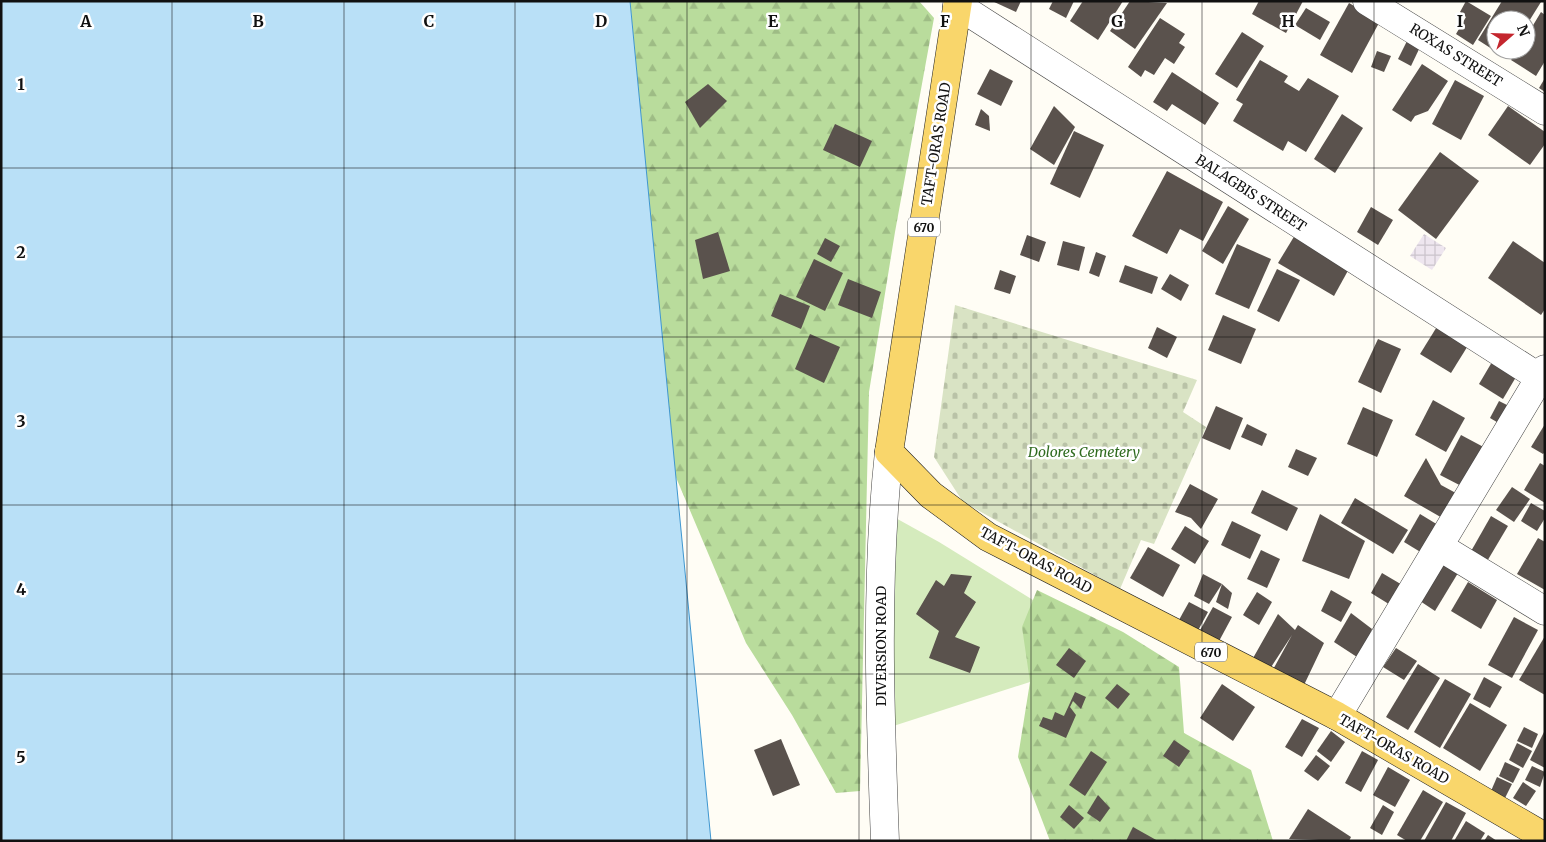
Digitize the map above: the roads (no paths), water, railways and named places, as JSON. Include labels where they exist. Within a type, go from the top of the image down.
[{"type":"main road","name":"TAFT-ORAS ROAD","points":[[958,3],[889,452],[931,495],[988,537],[1338,716],[1545,837]]},
{"type":"street","name":"ROXAS STREET","points":[[1367,1],[1545,111]]},
{"type":"street","name":"BALAGBIS STREET","points":[[958,3],[1543,376]]},
{"type":"street","points":[[1338,716],[1543,376]]},
{"type":"street","name":"DIVERSION ROAD","points":[[885,841],[878,663],[883,511],[889,452]]},
{"type":"street","points":[[1440,547],[1545,611]]},
{"type":"water","points":[[1,1],[630,1],[711,841],[1,841]]},
{"type":"park label","name":"Dolores Cemetery","points":[[1084,452]]}]
